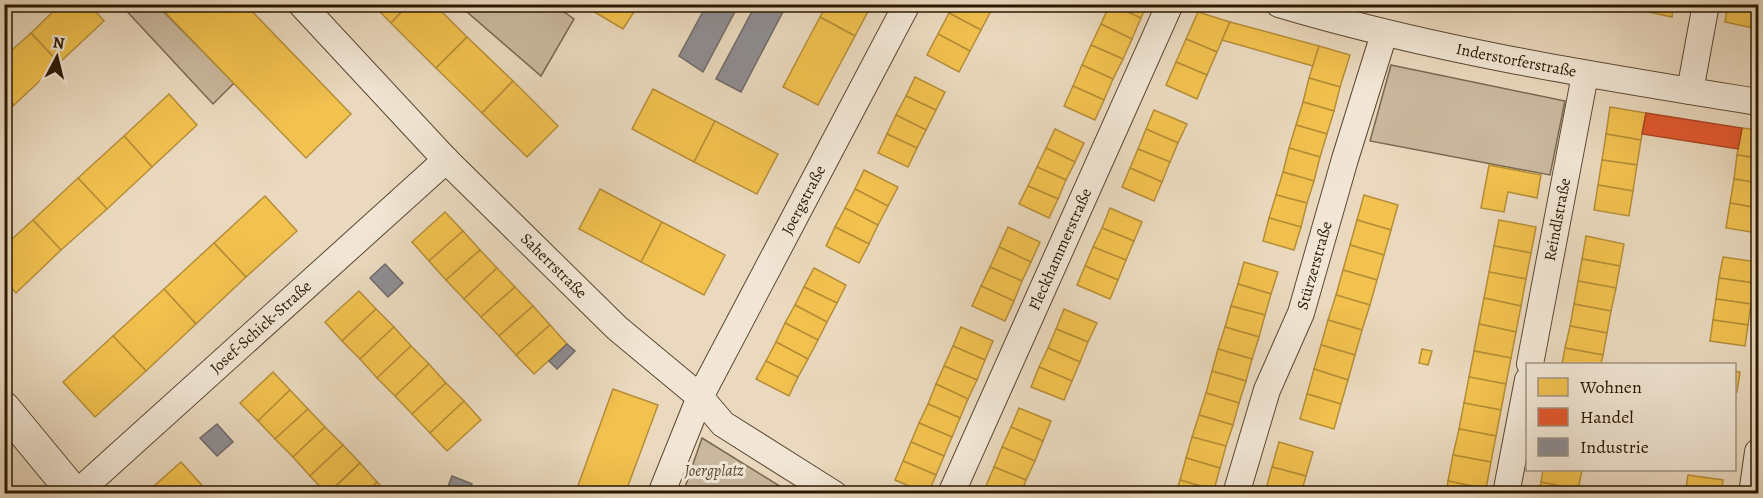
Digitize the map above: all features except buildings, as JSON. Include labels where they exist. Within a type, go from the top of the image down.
[{"type":"street","name":"Saherrstraße","points":[[301,4],[446,160],[609,321],[700,397],[723,424],[834,494]]},
{"type":"street","name":"Joergstraße","points":[[661,494],[700,397],[908,4]]},
{"type":"street","name":"Fleckhammerstraße","points":[[951,494],[1170,4]]},
{"type":"street","name":"Inderstorferstraße","points":[[1279,4],[1384,34],[1586,75],[1758,102]]},
{"type":"street","points":[[1690,91],[1706,4]]},
{"type":"street","name":"Stürzerstraße","points":[[1236,494],[1267,390],[1301,313],[1384,34]]},
{"type":"street","name":"Reindlstraße","points":[[1530,363],[1586,75]]},
{"type":"street","name":"Josef-Schick-Straße","points":[[76,494],[446,160]]},
{"type":"street","points":[[1506,494],[1526,385]]},
{"type":"street","points":[[4,408],[76,494]]},
{"type":"street","points":[[1752,494],[1758,452]]},
{"type":"green space","points":[[121,5],[157,5],[234,83],[213,104]]},
{"type":"green space","points":[[459,5],[554,5],[574,19],[541,76]]},
{"type":"green space","points":[[1391,65],[1565,101],[1550,175],[1370,141]]},
{"type":"green space","name":"Joergplatz","points":[[702,438],[791,493],[683,493]]}]
